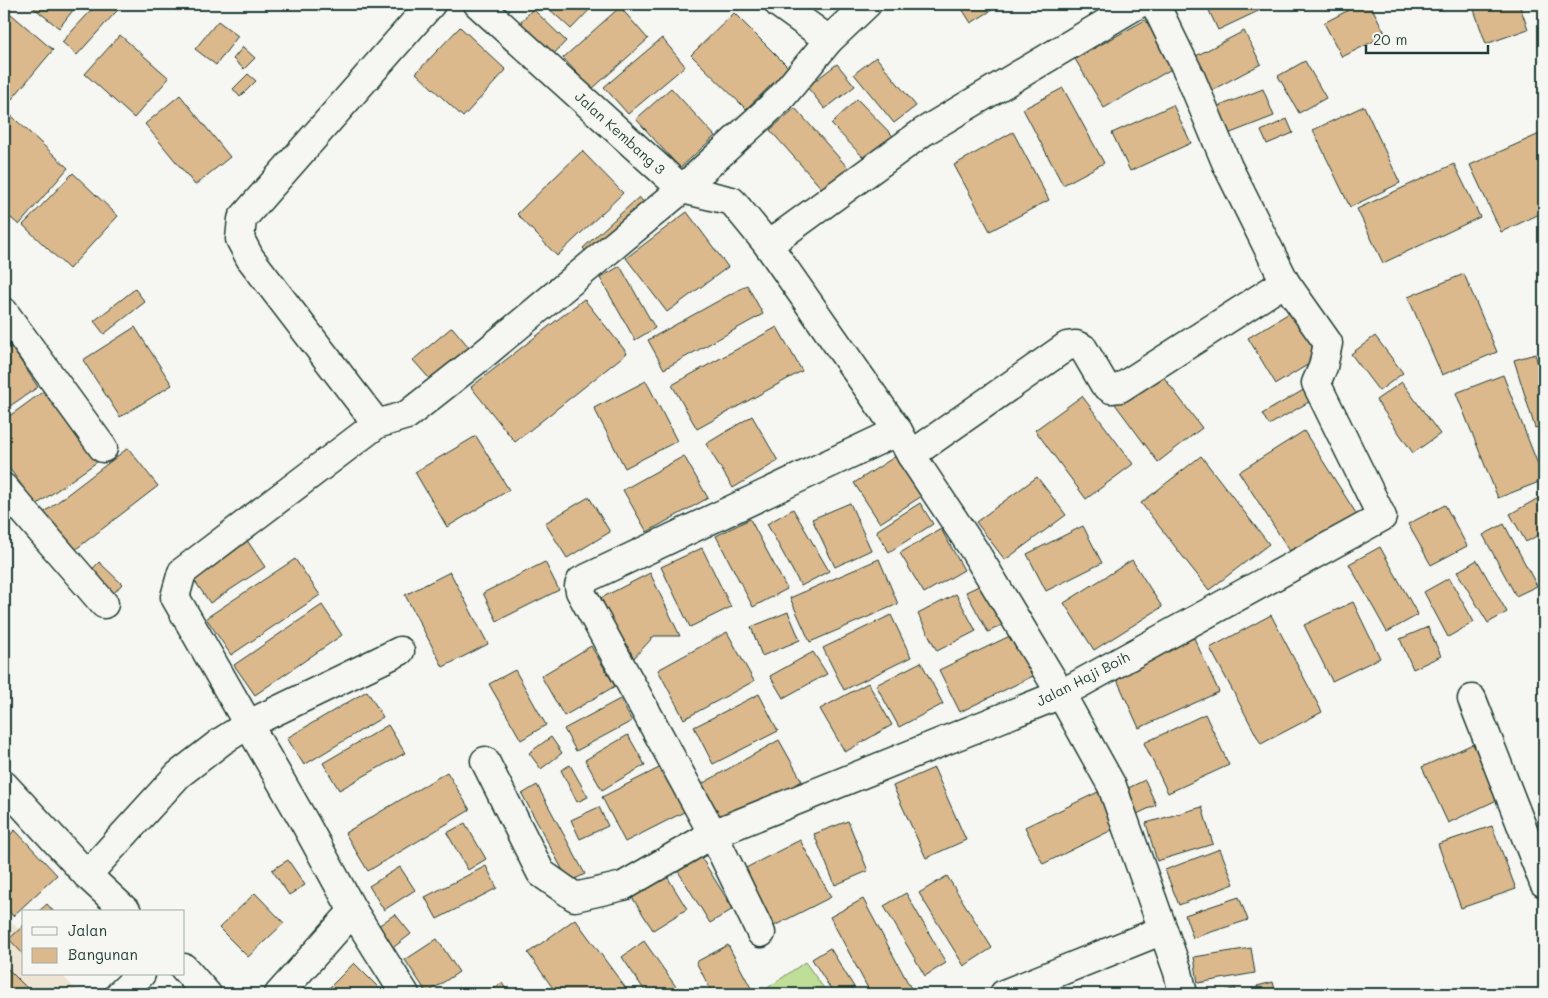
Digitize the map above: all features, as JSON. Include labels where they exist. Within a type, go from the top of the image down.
[{"type":"street","points":[[377,424],[250,258],[240,239],[240,232],[242,219],[431,4]]},
{"type":"street","name":"Jalan Kembang 3","points":[[478,4],[682,189],[732,201],[768,245],[898,431],[911,455],[974,550],[1061,694],[1112,786],[1178,972],[1183,994]]},
{"type":"street","points":[[779,4],[829,40]]},
{"type":"street","points":[[405,994],[353,911],[249,724],[175,597],[182,572],[377,424],[407,415],[483,355],[682,189],[780,99],[829,40],[867,4]]},
{"type":"street","points":[[768,245],[923,132],[1138,4]]},
{"type":"street","points":[[911,455],[1067,346],[1083,348],[1104,384],[1111,390],[1120,388],[1285,282],[1228,167],[1190,76],[1155,4]]},
{"type":"street","name":"Jalan Haji Boih","points":[[485,761],[541,873],[575,897],[623,886],[713,834],[1061,694],[1382,516],[1316,383],[1323,367],[1328,343],[1285,282]]},
{"type":"street","points":[[4,312],[104,448]]},
{"type":"street","points":[[761,933],[713,834],[579,586],[581,581],[898,431]]},
{"type":"street","points":[[4,488],[104,604]]},
{"type":"street","points":[[87,875],[178,775],[222,741],[249,724],[400,651]]},
{"type":"street","points":[[1472,699],[1544,883]]},
{"type":"street","points":[[4,785],[87,875],[125,910]]},
{"type":"street","points":[[279,994],[353,911]]},
{"type":"street","points":[[1004,994],[1163,930]]},
{"type":"street","points":[[185,969],[207,994]]},
{"type":"street","points":[[120,994],[139,976]]},
{"type":"shaded area","points":[[4,914],[22,933],[22,976],[63,976],[80,994],[4,994]]},
{"type":"green space","points":[[805,962],[828,994],[759,994]]},
{"type":"building","points":[[29,4],[78,4],[59,28]]},
{"type":"building","points":[[97,4],[123,4],[77,55],[62,42]]},
{"type":"building","points":[[550,4],[595,4],[571,29],[547,7]]},
{"type":"building","points":[[959,4],[988,4],[992,10],[971,23]]},
{"type":"building","points":[[1206,4],[1273,4],[1218,30]]},
{"type":"building","points":[[1360,4],[1370,4],[1386,35],[1342,57],[1324,23]]},
{"type":"building","points":[[1472,4],[1519,4],[1528,29],[1486,44]]},
{"type":"building","points":[[620,7],[648,39],[592,89],[563,58]]},
{"type":"building","points":[[533,9],[566,41],[548,60],[515,28]]},
{"type":"building","points":[[734,13],[789,68],[746,109],[691,55]]},
{"type":"building","points":[[11,14],[53,50],[12,99],[4,92],[4,22]]},
{"type":"building","points":[[1147,19],[1175,67],[1104,108],[1075,59]]},
{"type":"building","points":[[218,21],[238,36],[216,65],[195,49]]},
{"type":"building","points":[[460,27],[506,70],[463,117],[416,73]]},
{"type":"building","points":[[1244,31],[1261,64],[1212,90],[1194,57]]},
{"type":"building","points":[[120,35],[169,78],[134,118],[85,74]]},
{"type":"building","points":[[662,38],[685,66],[628,114],[604,87]]},
{"type":"building","points":[[243,47],[255,58],[244,69],[233,59]]},
{"type":"building","points":[[876,57],[916,106],[894,123],[854,74]]},
{"type":"building","points":[[1305,61],[1326,98],[1299,113],[1278,76]]},
{"type":"building","points":[[837,64],[855,86],[825,109],[807,87]]},
{"type":"building","points":[[248,74],[256,81],[240,97],[233,89]]},
{"type":"building","points":[[671,88],[715,136],[680,168],[636,119]]},
{"type":"building","points":[[1063,88],[1104,163],[1063,185],[1023,109]]},
{"type":"building","points":[[1263,89],[1274,116],[1228,134],[1217,107]]},
{"type":"building","points":[[180,95],[230,157],[195,185],[145,124]]},
{"type":"building","points":[[857,99],[894,137],[868,162],[831,124]]},
{"type":"building","points":[[1173,105],[1191,143],[1130,171],[1112,133]]},
{"type":"building","points":[[1364,106],[1400,183],[1350,207],[1313,130]]},
{"type":"building","points":[[795,108],[849,169],[824,191],[770,130]]},
{"type":"building","points":[[4,109],[68,168],[19,225],[4,212]]},
{"type":"building","points":[[1287,119],[1293,133],[1267,144],[1261,131]]},
{"type":"building","points":[[1013,132],[1049,200],[990,231],[954,165]]},
{"type":"building","points":[[1544,132],[1544,212],[1501,232],[1470,165]]},
{"type":"building","points":[[582,151],[623,193],[557,256],[517,214]]},
{"type":"building","points":[[1454,164],[1480,217],[1383,263],[1357,209]]},
{"type":"building","points":[[73,173],[118,216],[69,269],[23,225]]},
{"type":"building","points":[[639,197],[649,208],[592,259],[583,248]]},
{"type":"building","points":[[687,212],[728,267],[667,312],[626,258]]},
{"type":"building","points":[[620,266],[655,328],[635,340],[600,278]]},
{"type":"building","points":[[1464,274],[1497,352],[1442,375],[1408,297]]},
{"type":"building","points":[[747,285],[763,314],[664,369],[648,340]]},
{"type":"building","points":[[135,289],[145,302],[104,334],[94,321]]},
{"type":"building","points":[[584,299],[627,353],[515,442],[471,387]]},
{"type":"building","points":[[1296,309],[1324,355],[1276,384],[1248,338]]},
{"type":"building","points":[[135,327],[172,385],[120,417],[83,360]]},
{"type":"building","points":[[452,327],[473,352],[435,385],[413,360]]},
{"type":"building","points":[[777,327],[802,371],[697,429],[672,385]]},
{"type":"building","points":[[1375,336],[1403,373],[1379,391],[1351,354]]},
{"type":"building","points":[[6,339],[38,387],[4,410],[4,340]]},
{"type":"building","points":[[1535,354],[1544,385],[1544,425],[1535,428],[1514,360]]},
{"type":"building","points":[[1159,371],[1202,428],[1158,462],[1115,404]]},
{"type":"building","points":[[1503,375],[1544,480],[1498,498],[1456,393]]},
{"type":"building","points":[[646,381],[677,441],[625,468],[594,408]]},
{"type":"building","points":[[1402,382],[1440,434],[1413,453],[1376,400]]},
{"type":"building","points":[[52,385],[104,457],[36,505],[4,461],[4,420]]},
{"type":"building","points":[[1307,388],[1314,399],[1269,425],[1262,414]]},
{"type":"building","points":[[1082,396],[1133,464],[1086,499],[1035,430]]},
{"type":"building","points":[[752,416],[778,461],[733,488],[706,444]]},
{"type":"building","points":[[1304,431],[1359,518],[1295,559],[1239,472]]},
{"type":"building","points":[[476,436],[509,490],[447,527],[415,472]]},
{"type":"building","points":[[128,448],[158,486],[67,556],[38,517]]},
{"type":"building","points":[[684,456],[708,498],[647,532],[623,490]]},
{"type":"building","points":[[896,456],[922,496],[880,523],[854,483]]},
{"type":"building","points":[[1201,456],[1269,544],[1209,590],[1141,503]]},
{"type":"building","points":[[1037,477],[1066,515],[1005,560],[976,522]]},
{"type":"building","points":[[1544,495],[1544,532],[1526,542],[1510,514]]},
{"type":"building","points":[[589,497],[610,532],[567,558],[545,523]]},
{"type":"building","points":[[850,503],[871,550],[835,567],[812,519]]},
{"type":"building","points":[[920,503],[933,524],[889,552],[876,531]]},
{"type":"building","points":[[1445,505],[1467,546],[1431,565],[1408,524]]},
{"type":"building","points":[[793,509],[829,571],[801,586],[767,524]]},
{"type":"building","points":[[750,519],[787,589],[753,607],[716,536]]},
{"type":"building","points":[[1504,524],[1537,586],[1516,596],[1483,535]]},
{"type":"building","points":[[1083,526],[1102,563],[1046,591],[1027,554]]},
{"type":"building","points":[[941,529],[964,570],[924,593],[900,553]]},
{"type":"building","points":[[242,533],[265,567],[210,603],[187,570]]},
{"type":"building","points":[[1380,547],[1418,615],[1387,632],[1349,564]]},
{"type":"building","points":[[702,548],[731,607],[690,627],[661,567]]},
{"type":"building","points":[[295,559],[320,595],[231,655],[206,618]]},
{"type":"building","points":[[879,559],[898,604],[810,642],[790,598]]},
{"type":"building","points":[[1132,560],[1162,607],[1094,650],[1064,603]]},
{"type":"building","points":[[1477,560],[1507,612],[1488,623],[1457,572]]},
{"type":"building","points":[[99,562],[122,584],[107,601],[84,578]]},
{"type":"building","points":[[545,562],[559,590],[497,621],[483,593]]},
{"type":"building","points":[[450,572],[488,644],[443,667],[405,595]]},
{"type":"building","points":[[650,573],[680,636],[654,636],[632,660],[601,598]]},
{"type":"building","points":[[1449,578],[1474,622],[1448,637],[1424,592]]},
{"type":"building","points":[[985,583],[1006,623],[988,632],[966,592]]},
{"type":"building","points":[[956,594],[976,631],[937,651],[918,614]]},
{"type":"building","points":[[1353,602],[1380,658],[1332,681],[1304,625]]},
{"type":"building","points":[[322,605],[342,635],[255,695],[234,665]]},
{"type":"building","points":[[788,612],[800,640],[762,656],[751,627]]},
{"type":"building","points":[[891,615],[911,657],[844,690],[823,648]]},
{"type":"building","points":[[1271,615],[1322,712],[1261,744],[1210,648]]},
{"type":"building","points":[[1428,627],[1441,656],[1413,669],[1400,639]]},
{"type":"building","points":[[727,632],[754,681],[684,719],[658,670]]},
{"type":"building","points":[[1014,634],[1035,675],[960,712],[939,670]]},
{"type":"building","points":[[1194,638],[1219,692],[1139,728],[1114,673]]},
{"type":"building","points":[[591,646],[615,686],[564,716],[541,676]]},
{"type":"building","points":[[813,652],[827,674],[783,698],[770,676]]},
{"type":"building","points":[[921,662],[943,704],[899,727],[876,685]]},
{"type":"building","points":[[515,670],[546,725],[521,740],[489,684]]},
{"type":"building","points":[[868,683],[892,725],[845,752],[820,709]]},
{"type":"building","points":[[367,691],[383,717],[304,765],[287,738]]},
{"type":"building","points":[[759,694],[778,731],[713,764],[694,727]]},
{"type":"building","points":[[620,699],[632,721],[576,751],[564,729]]},
{"type":"building","points":[[1205,714],[1229,765],[1168,793],[1144,743]]},
{"type":"building","points":[[388,725],[405,753],[339,790],[323,763]]},
{"type":"building","points":[[628,735],[645,765],[602,790],[585,760]]},
{"type":"building","points":[[551,737],[562,753],[541,769],[529,753]]},
{"type":"building","points":[[779,740],[802,781],[724,825],[700,785]]},
{"type":"building","points":[[1473,744],[1499,799],[1448,823],[1422,767]]},
{"type":"building","points":[[570,765],[588,797],[577,802],[561,770]]},
{"type":"building","points":[[665,765],[688,810],[625,842],[602,797]]},
{"type":"building","points":[[934,768],[966,840],[926,858],[893,786]]},
{"type":"building","points":[[447,772],[470,810],[368,871],[345,833]]},
{"type":"building","points":[[1145,780],[1156,805],[1137,814],[1126,789]]},
{"type":"building","points":[[537,785],[585,874],[569,882],[522,794]]},
{"type":"building","points":[[1098,792],[1116,828],[1043,864],[1025,827]]},
{"type":"building","points":[[599,807],[608,826],[580,839],[571,820]]},
{"type":"building","points":[[1202,807],[1213,844],[1157,861],[1146,823]]},
{"type":"building","points":[[848,821],[868,871],[835,885],[814,834]]},
{"type":"building","points":[[465,823],[486,859],[468,870],[447,833]]},
{"type":"building","points":[[1492,826],[1516,889],[1461,908],[1438,844]]},
{"type":"building","points":[[15,830],[57,875],[13,916],[4,906],[4,841]]},
{"type":"building","points":[[800,840],[831,897],[772,927],[742,870]]},
{"type":"building","points":[[1220,849],[1234,884],[1179,905],[1165,870]]},
{"type":"building","points":[[699,854],[733,909],[710,923],[676,868]]},
{"type":"building","points":[[288,860],[305,885],[289,895],[272,870]]},
{"type":"building","points":[[486,866],[497,888],[437,919],[425,897]]},
{"type":"building","points":[[400,867],[415,890],[384,910],[369,886]]},
{"type":"building","points":[[663,870],[687,909],[653,930],[628,891]]},
{"type":"building","points":[[947,876],[992,948],[964,966],[919,893]]},
{"type":"building","points":[[255,893],[284,923],[248,957],[219,928]]},
{"type":"building","points":[[906,893],[946,963],[925,976],[884,906]]},
{"type":"building","points":[[1239,897],[1248,920],[1193,938],[1185,915]]},
{"type":"building","points":[[863,899],[914,994],[871,994],[830,917]]},
{"type":"building","points":[[47,904],[52,910],[40,910]]},
{"type":"building","points":[[395,914],[411,934],[386,953],[370,932]]},
{"type":"building","points":[[575,919],[630,994],[557,994],[528,953]]},
{"type":"building","points":[[22,927],[22,953],[9,939]]},
{"type":"building","points":[[437,939],[459,972],[427,993],[405,960]]},
{"type":"building","points":[[644,941],[681,994],[647,994],[622,957]]},
{"type":"building","points":[[728,945],[751,988],[739,994],[713,994],[696,962]]},
{"type":"building","points":[[830,948],[854,987],[842,994],[834,994],[812,959]]},
{"type":"building","points":[[1251,948],[1255,973],[1198,983],[1194,957]]},
{"type":"building","points":[[354,963],[385,994],[323,994]]},
{"type":"building","points":[[4,965],[33,994],[4,994]]},
{"type":"building","points":[[1273,982],[1276,994],[1259,994],[1257,986]]},
{"type":"building","points":[[502,983],[509,994],[485,994]]},
{"type":"building","points":[[1235,988],[1237,994],[1219,994]]}]
